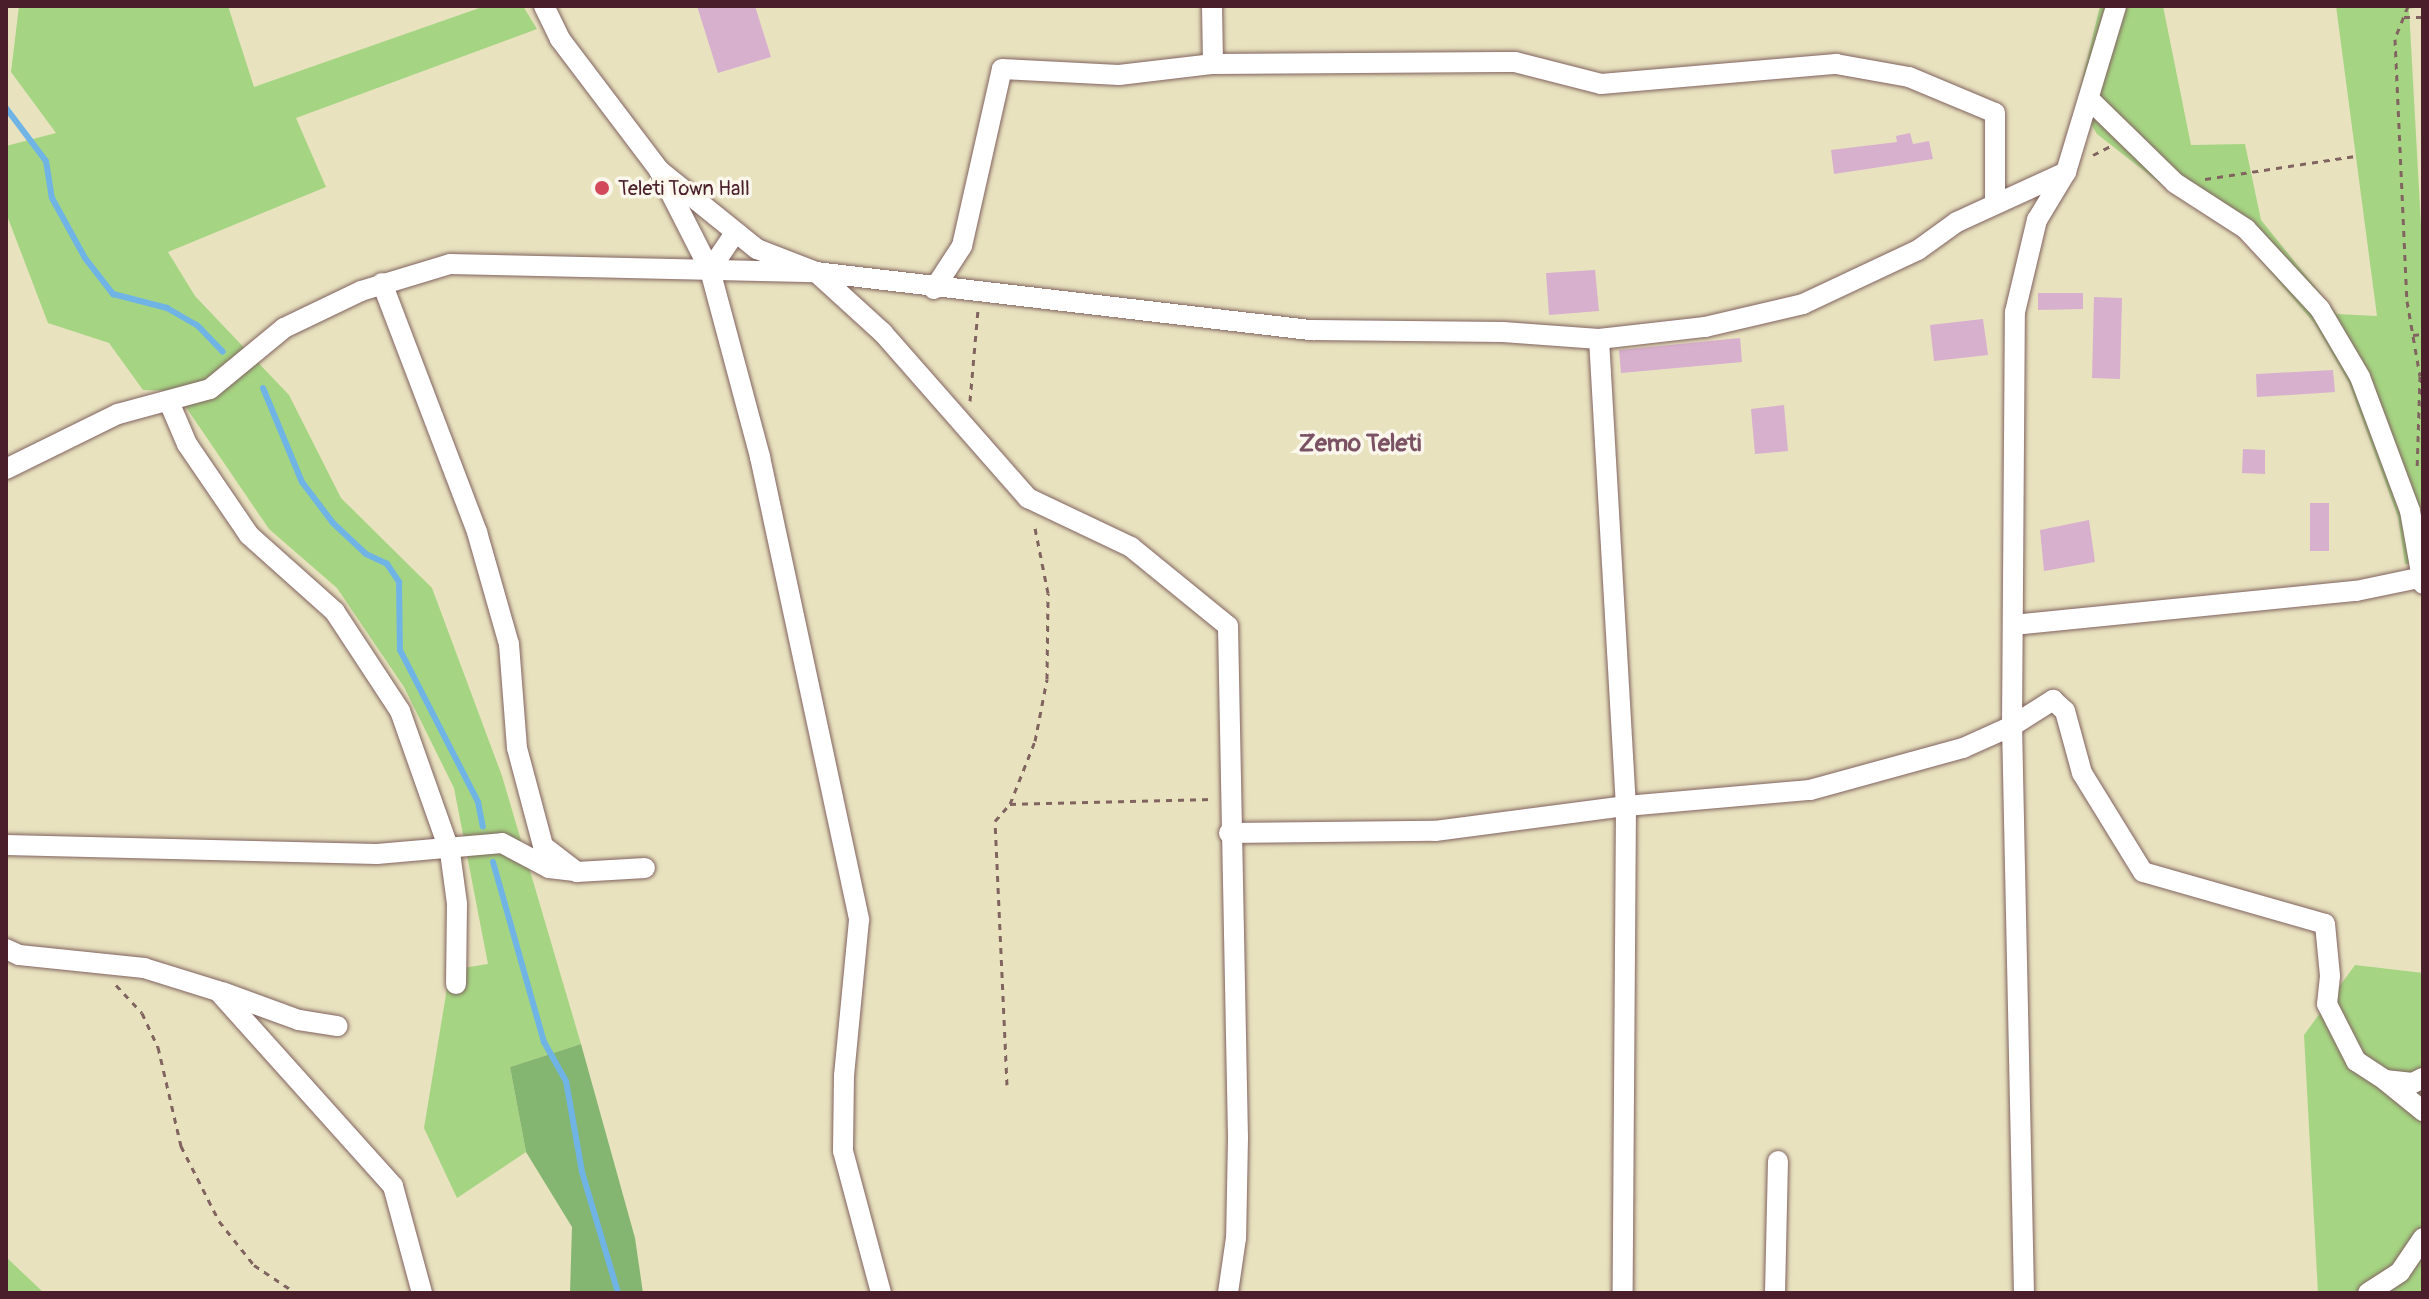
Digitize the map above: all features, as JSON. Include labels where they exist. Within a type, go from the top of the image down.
[{"type":"street","points":[[544,6],[560,39],[659,170],[710,270],[760,457],[859,920],[844,1076],[843,1151],[881,1293]]},
{"type":"street","points":[[1212,6],[1213,64]]},
{"type":"street","points":[[2024,1293],[2012,726],[2015,312],[2037,220],[2066,172],[2091,101],[2116,6]]},
{"type":"street","points":[[934,289],[962,246],[1002,69],[1119,75],[1213,64],[1515,62],[1601,84],[1836,64],[1909,77],[1995,113],[1995,203]]},
{"type":"street","points":[[2013,625],[2356,591],[2422,580],[2410,511],[2360,377],[2320,309],[2246,229],[2175,183],[2091,101]]},
{"type":"street","points":[[659,170],[757,249],[816,272],[883,333],[1028,498],[1131,547],[1228,626],[1229,833],[1238,1138],[1236,1238],[1228,1293]]},
{"type":"street","points":[[6,469],[118,414],[210,389],[284,328],[382,283],[450,264],[816,272],[934,289],[1312,330],[1503,332],[1599,339],[1705,327],[1803,304],[1918,250],[1995,203],[2066,172]]},
{"type":"street","points":[[710,270],[735,233]]},
{"type":"street","points":[[382,283],[477,532],[509,644],[517,748],[543,846],[577,872]]},
{"type":"street","points":[[1599,339],[1626,806],[1623,1293]]},
{"type":"street","points":[[169,402],[187,444],[249,535],[335,612],[400,711],[450,852],[457,904],[456,984]]},
{"type":"street","points":[[1229,833],[1435,831],[1626,806],[1810,790],[1963,748],[2012,726],[2053,700],[2065,711],[2082,773],[2143,872],[2325,924],[2327,1004],[2356,1061],[2423,1111]]},
{"type":"street","points":[[6,845],[450,852],[502,843],[549,868],[577,872],[645,868]]},
{"type":"street","points":[[6,949],[19,955],[144,968],[299,1020],[338,1026]]},
{"type":"street","points":[[218,991],[393,1186],[422,1293]]},
{"type":"street","points":[[2385,1080],[2413,1083],[2423,1078]]},
{"type":"street","points":[[1775,1293],[1778,1161]]},
{"type":"street","points":[[2368,1293],[2400,1272],[2423,1238]]},
{"type":"path","points":[[2408,6],[2395,39],[2413,335],[2420,376],[2416,485],[2410,511]]},
{"type":"path","points":[[2404,17],[2423,17]]},
{"type":"path","points":[[2066,172],[2127,139]]},
{"type":"path","points":[[2175,183],[2355,156]]},
{"type":"path","points":[[968,428],[980,293]]},
{"type":"path","points":[[2413,335],[2423,334]]},
{"type":"path","points":[[1007,1085],[995,821],[1010,804],[1035,741],[1047,679],[1048,593],[1028,498]]},
{"type":"path","points":[[1010,804],[1229,799]]},
{"type":"path","points":[[112,981],[142,1013],[158,1047],[181,1146],[219,1221],[254,1265],[296,1293]]},
{"type":"green space","points":[[19,6],[228,6],[254,87],[485,6],[523,6],[537,29],[296,118],[326,187],[168,252],[195,296],[289,395],[341,498],[432,588],[502,776],[581,1044],[510,1067],[526,1152],[457,1198],[424,1128],[450,970],[488,964],[454,788],[404,687],[337,588],[269,529],[175,391],[143,390],[109,343],[48,323],[6,213],[6,146],[56,133],[11,72]]},
{"type":"green space","points":[[2100,6],[2163,6],[2191,145],[2245,144],[2261,220],[2337,314],[2377,316],[2336,6],[2423,6],[2409,9],[2423,261],[2423,564],[2405,564],[2398,517],[2349,383],[2315,324],[2239,235],[2170,191],[2097,134],[2077,101]]},
{"type":"green space","points":[[2355,965],[2423,973],[2423,1293],[2318,1293],[2304,1035]]},
{"type":"green space","points":[[581,1044],[635,1238],[643,1293],[570,1293],[572,1227],[526,1152],[510,1067]]},
{"type":"green space","points":[[6,1257],[44,1293],[6,1293]]},
{"type":"building","points":[[697,6],[755,6],[771,57],[718,73]]},
{"type":"building","points":[[1910,133],[1913,144],[1929,141],[1933,159],[1834,174],[1831,150],[1897,142],[1896,136]]},
{"type":"building","points":[[1595,270],[1599,311],[1549,315],[1546,273]]},
{"type":"building","points":[[2038,293],[2083,293],[2083,309],[2038,310]]},
{"type":"building","points":[[2094,297],[2122,298],[2120,379],[2092,378]]},
{"type":"building","points":[[1983,319],[1988,355],[1934,361],[1930,325]]},
{"type":"building","points":[[1740,338],[1742,362],[1621,373],[1619,350]]},
{"type":"building","points":[[2333,370],[2335,392],[2257,397],[2256,374]]},
{"type":"building","points":[[1784,405],[1788,451],[1755,454],[1751,409]]},
{"type":"building","points":[[2243,449],[2265,450],[2265,474],[2242,473]]},
{"type":"building","points":[[2310,503],[2329,503],[2329,551],[2310,551]]},
{"type":"building","points":[[2089,520],[2095,562],[2044,571],[2040,530]]},
{"type":"waterway","points":[[6,108],[46,161],[52,198],[85,258],[113,294],[167,308],[197,325],[223,352]]},
{"type":"waterway","points":[[263,388],[302,482],[333,523],[366,554],[387,564],[399,582],[400,650],[478,802],[483,827]]},
{"type":"waterway","points":[[493,862],[544,1042],[566,1081],[582,1172],[618,1293]]},
{"type":"place","name":"Teleti Town Hall","points":[[602,188]]},
{"type":"district","name":"Zemo Teleti","points":[[1360,444]]}]
